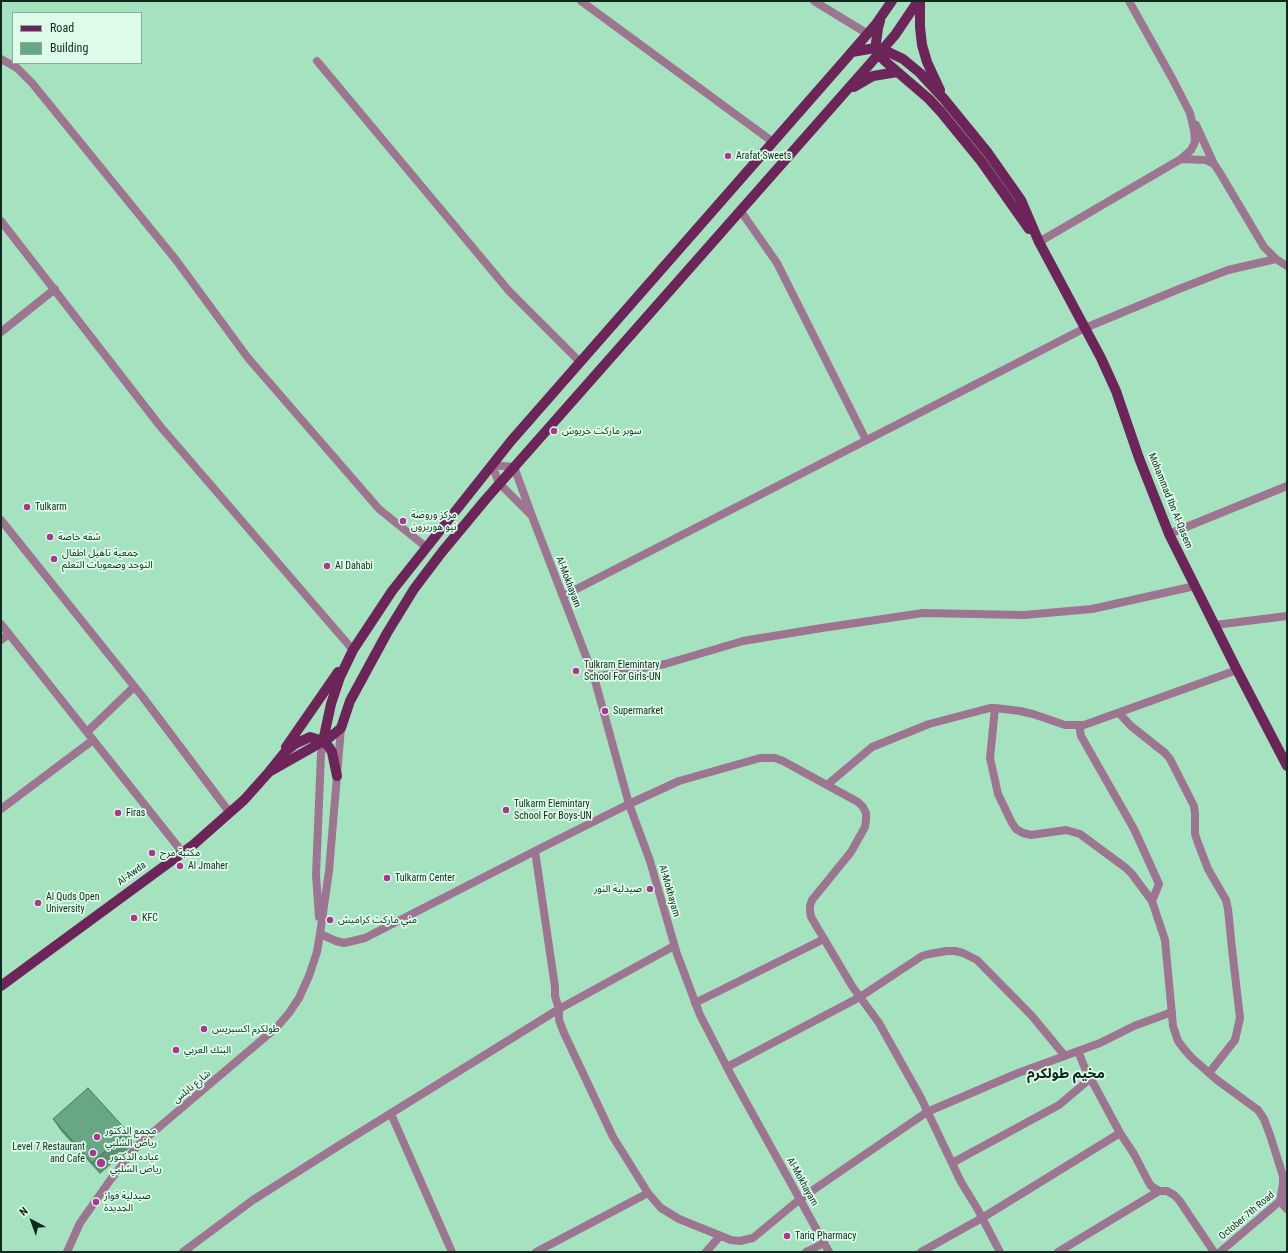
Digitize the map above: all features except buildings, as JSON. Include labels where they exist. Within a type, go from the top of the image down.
[{"type":"main road","points":[[269,772],[353,650],[392,590],[511,441],[868,34],[892,1]]},
{"type":"main road","points":[[323,741],[341,728],[350,701],[387,633],[414,589],[442,552],[499,483],[846,92],[879,50],[894,35],[919,1]]},
{"type":"main road","points":[[919,1],[922,45],[927,62],[944,99]]},
{"type":"main road","points":[[882,15],[876,35],[879,50],[886,62],[929,99],[941,112],[981,161],[1039,242]]},
{"type":"main road","points":[[852,52],[879,50],[893,54],[920,73],[944,99],[988,153],[1021,200],[1039,242]]},
{"type":"main road","points":[[846,92],[873,76],[897,72]]},
{"type":"main road","name":"Mohammad Ibn Al-Qasem","points":[[1039,242],[1101,358],[1116,391],[1139,458],[1169,534],[1287,766]]},
{"type":"main road","points":[[323,741],[331,704],[340,677],[353,650]]},
{"type":"main road","points":[[269,772],[286,751],[295,744],[310,737],[323,741],[329,747],[332,752],[337,776]]},
{"type":"main road","name":"Al-Awda","points":[[1,986],[183,853],[230,813],[269,772]]},
{"type":"street","points":[[581,1],[773,142]]},
{"type":"street","points":[[814,1],[868,34]]},
{"type":"street","points":[[1129,1],[1172,78],[1214,164],[1264,247],[1276,259],[1287,266]]},
{"type":"street","points":[[1,59],[17,68],[32,83],[176,260],[248,358],[379,509],[426,547]]},
{"type":"street","points":[[317,61],[509,291],[580,362]]},
{"type":"street","points":[[1039,242],[1181,159],[1191,150],[1195,142],[1190,113]]},
{"type":"street","points":[[1181,159],[1206,160],[1214,164]]},
{"type":"street","points":[[740,210],[777,263],[866,440]]},
{"type":"street","points":[[1,221],[160,426],[353,650]]},
{"type":"street","points":[[562,596],[1085,328],[1179,288],[1228,270],[1276,259]]},
{"type":"street","points":[[1,332],[55,290]]},
{"type":"street","points":[[514,467],[492,465],[499,483],[532,516]]},
{"type":"street","name":"Al-Mokhayam","points":[[514,467],[594,677],[629,804],[650,861],[674,946],[695,1003],[727,1067],[829,1252]]},
{"type":"street","points":[[1169,534],[1287,486]]},
{"type":"street","points":[[1,520],[134,687],[230,813]]},
{"type":"street","points":[[594,677],[665,664],[744,641],[822,628],[923,613],[1024,615],[1092,609],[1195,586]]},
{"type":"street","points":[[1215,625],[1287,616]]},
{"type":"street","points":[[1,624],[183,853]]},
{"type":"street","points":[[1,640],[9,634]]},
{"type":"street","points":[[827,785],[872,746],[929,724],[990,708],[996,708],[1033,714],[1065,725],[1079,725],[1237,670]]},
{"type":"street","points":[[87,732],[134,687]]},
{"type":"street","points":[[996,708],[990,758],[998,794],[1012,823],[1016,829],[1031,835],[1066,830],[1080,834],[1126,868],[1152,901],[1165,940],[1173,1026],[1178,1041],[1192,1058],[1209,1073],[1258,1110],[1264,1119],[1283,1176],[1284,1198],[1287,1208]]},
{"type":"street","points":[[1119,712],[1131,726],[1165,753],[1170,759],[1194,806],[1196,814],[1195,834],[1208,869],[1226,900],[1240,1018],[1235,1040],[1209,1073]]},
{"type":"street","points":[[1079,725],[1081,736],[1134,829],[1159,884],[1152,901]]},
{"type":"street","points":[[320,934],[329,871],[341,728]]},
{"type":"street","points":[[1,809],[93,740]]},
{"type":"street","points":[[320,934],[316,875],[323,741]]},
{"type":"street","points":[[320,934],[336,941],[344,942],[365,938],[535,851],[679,781],[760,758],[768,757],[783,761],[858,802],[866,813],[865,826],[851,852],[812,900],[810,906],[811,917],[852,986],[879,1023],[1000,1252]]},
{"type":"street","points":[[535,851],[555,987],[555,996],[559,1010],[559,1020],[613,1137],[648,1193],[661,1208],[669,1214],[730,1240],[740,1241],[753,1238],[800,1198],[927,1112],[1018,1073],[1100,1043],[1134,1026],[1172,1012]]},
{"type":"street","name":"شارع نابلس","points":[[67,1252],[80,1223],[111,1179],[138,1145],[277,1027],[289,1013],[309,976],[317,952],[320,934]]},
{"type":"street","points":[[695,1003],[824,940]]},
{"type":"street","points":[[183,1252],[253,1200],[547,1017],[674,946]]},
{"type":"street","points":[[727,1067],[860,997],[922,956],[947,951],[963,953],[977,960],[1032,1016],[1065,1056]]},
{"type":"street","points":[[547,1017],[559,1020]]},
{"type":"street","points":[[1078,1051],[1120,1133],[1134,1154],[1148,1181],[1159,1191],[1174,1195],[1179,1200],[1214,1252]]},
{"type":"street","points":[[952,1163],[1059,1105],[1091,1078]]},
{"type":"street","points":[[391,1114],[452,1252]]},
{"type":"street","points":[[921,1252],[982,1218],[1120,1133]]},
{"type":"street","points":[[1058,1252],[1159,1191]]},
{"type":"street","points":[[536,1252],[648,1193]]},
{"type":"street","name":"October 7th Road","points":[[1220,1252],[1284,1198]]},
{"type":"street","points":[[706,1252],[720,1236]]},
{"type":"street","points":[[806,1252],[824,1243]]},
{"type":"place","name":"Arafat Sweets","points":[[728,156]]},
{"type":"place","name":"سوبر ماركت خريوش","points":[[554,431]]},
{"type":"place","name":"Tulkarm","points":[[27,507]]},
{"type":"place","name":"مركز وروضة نيو هوريزون","points":[[403,521]]},
{"type":"place","name":"شقه خاصة","points":[[50,537]]},
{"type":"place","name":"جمعية تاهيل اطفال التوحد وصعوبات التعلم","points":[[54,559]]},
{"type":"place","name":"Al Dahabi","points":[[327,566]]},
{"type":"place","name":"Tulkram Elemintary School For Girls-UN","points":[[576,671]]},
{"type":"place","name":"Supermarket","points":[[605,711]]},
{"type":"place","name":"Tulkarm Elemintary School For Boys-UN","points":[[506,810]]},
{"type":"place","name":"Firas","points":[[118,813]]},
{"type":"place","name":"مكتبة مرح","points":[[152,853]]},
{"type":"place","name":"Al Jmaher","points":[[180,866]]},
{"type":"place","name":"Tulkarm Center","points":[[387,878]]},
{"type":"place","name":"صيدلية النور","points":[[650,889]]},
{"type":"place","name":"Al Quds Open University","points":[[38,903]]},
{"type":"place","name":"KFC","points":[[134,918]]},
{"type":"place","name":"مني ماركت كراميش","points":[[330,920]]},
{"type":"place","name":"طولكرم اكسبريس","points":[[204,1029]]},
{"type":"place","name":"البنك العربي","points":[[176,1050]]},
{"type":"place","name":"مجمع الدكتور رياض الشلبي","points":[[97,1137]]},
{"type":"place","name":"Level 7 Restaurant and Cafe","points":[[93,1153]]},
{"type":"place","name":"عياده الدكتور رياض الشلبي","points":[[101,1163]]},
{"type":"place","name":"صيدلية فواز الجديدة","points":[[96,1202]]},
{"type":"place","name":"Tariq Pharmacy","points":[[787,1236]]},
{"type":"district","name":"مخيم طولكرم","points":[[1066,1074]]}]
